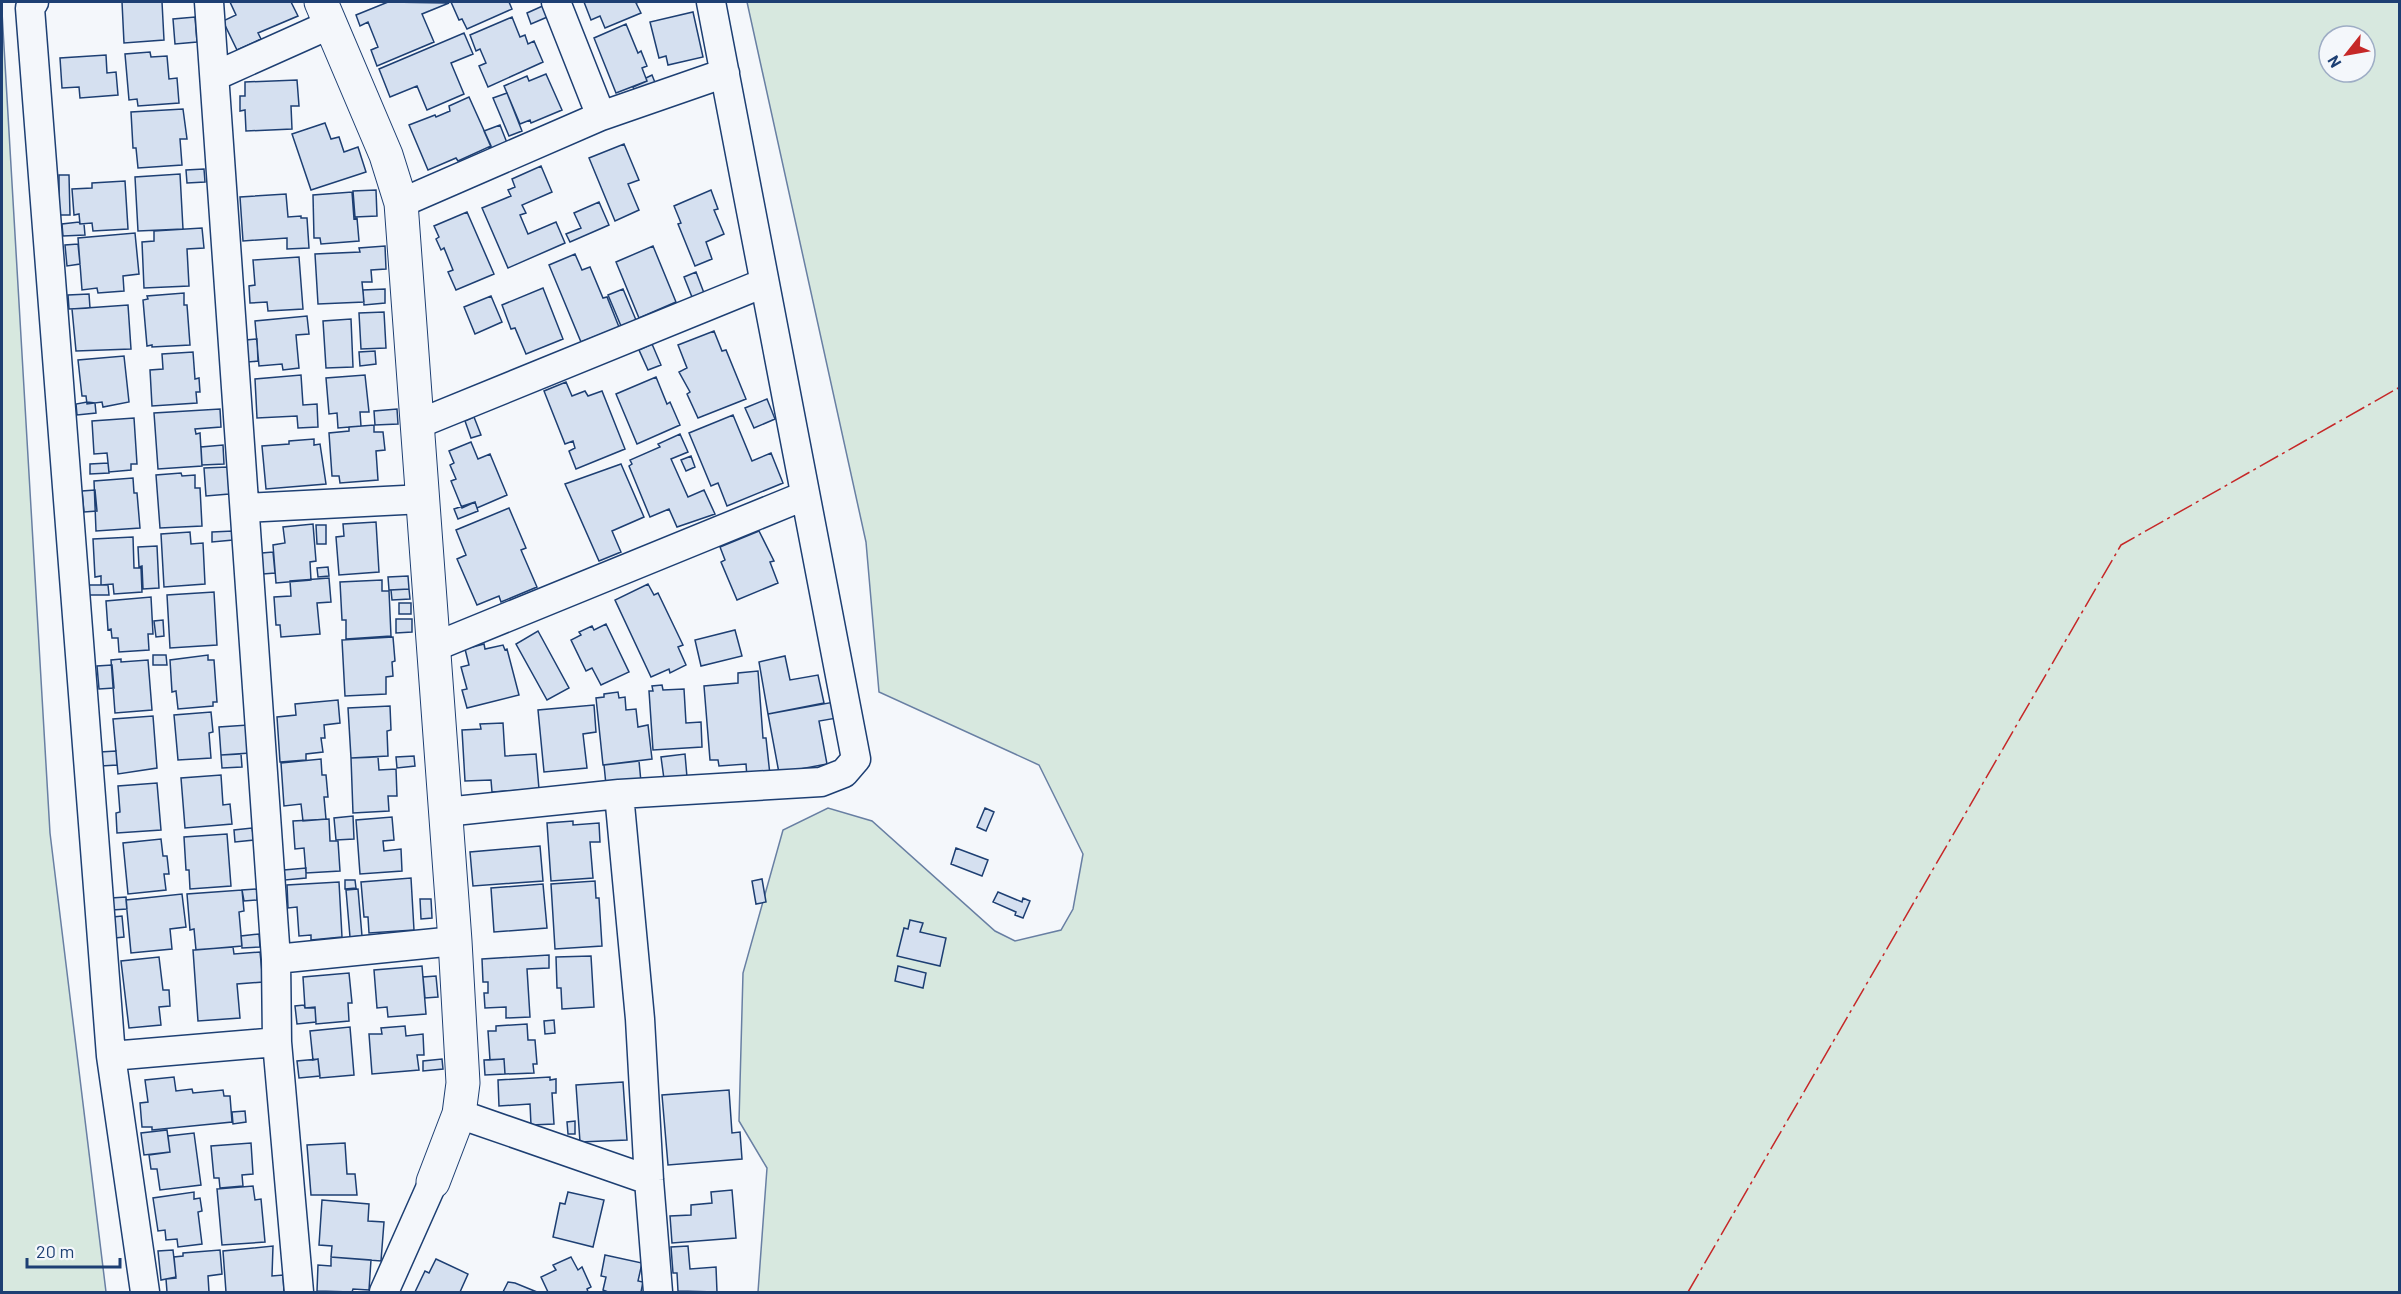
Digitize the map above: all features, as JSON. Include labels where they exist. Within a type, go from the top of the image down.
[{"type":"street","points":[[34,2],[30,8],[111,1056],[145,1293]]},
{"type":"street","points":[[209,2],[276,959],[277,1041],[299,1293]]},
{"type":"street","points":[[556,2],[602,116]]},
{"type":"street","points":[[446,812],[619,794],[821,782],[844,773],[856,759],[711,2]]},
{"type":"street","points":[[215,76],[326,13],[386,155],[401,203],[424,499],[463,1083],[459,1114],[434,1182],[384,1293]]},
{"type":"street","points":[[401,203],[602,116],[725,73]]},
{"type":"street","points":[[418,424],[764,283]]},
{"type":"street","points":[[434,647],[804,495]]},
{"type":"street","points":[[245,508],[424,499]]},
{"type":"street","points":[[619,794],[640,1019],[658,1293]]},
{"type":"street","points":[[276,959],[455,941]]},
{"type":"street","points":[[111,1056],[277,1041]]},
{"type":"street","points":[[459,1114],[649,1180]]},
{"type":"shaded area","points":[[747,2],[2399,2],[2399,1292],[758,1292],[767,1168],[739,1121],[743,973],[783,830],[828,808],[872,821],[995,931],[1015,941],[1061,930],[1073,909],[1083,854],[1039,765],[879,692],[866,542]]},
{"type":"shaded area","points":[[2,12],[50,833],[106,1292],[2,1292]]},
{"type":"building","points":[[122,2],[162,2],[164,40],[124,43]]},
{"type":"building","points":[[230,2],[291,2],[298,16],[258,33],[261,39],[237,50],[223,21],[236,15]]},
{"type":"building","points":[[388,2],[449,3],[422,14],[434,42],[377,66],[371,50],[378,47],[368,22],[360,26],[356,15]]},
{"type":"building","points":[[451,2],[509,2],[512,9],[467,29],[462,19],[459,20]]},
{"type":"building","points":[[584,2],[639,2],[636,3],[641,13],[605,28],[600,16],[591,20]]},
{"type":"building","points":[[547,4],[552,15],[531,24],[527,13]]},
{"type":"building","points":[[693,12],[703,57],[668,65],[666,56],[659,58],[650,22]]},
{"type":"building","points":[[195,17],[197,42],[175,44],[173,19]]},
{"type":"building","points":[[512,17],[520,37],[525,35],[528,44],[534,41],[543,62],[488,87],[479,66],[486,63],[480,49],[476,51],[470,35]]},
{"type":"building","points":[[626,24],[638,53],[641,51],[647,66],[642,68],[647,81],[616,93],[594,38]]},
{"type":"building","points":[[464,33],[473,54],[451,63],[464,94],[427,110],[417,86],[390,97],[379,69]]},
{"type":"building","points":[[150,52],[151,57],[167,56],[169,79],[177,78],[179,103],[138,106],[137,99],[129,100],[125,54]]},
{"type":"building","points":[[106,55],[107,73],[116,72],[118,95],[80,98],[79,87],[62,88],[60,58]]},
{"type":"building","points":[[546,74],[562,110],[531,123],[530,120],[520,124],[504,86],[527,76],[529,81]]},
{"type":"building","points":[[652,75],[656,85],[636,93],[633,87],[647,81],[646,78]]},
{"type":"building","points":[[297,80],[299,106],[291,106],[292,129],[246,131],[245,110],[240,111],[240,96],[245,96],[245,82]]},
{"type":"building","points":[[507,93],[522,131],[509,136],[493,98]]},
{"type":"building","points":[[469,97],[491,146],[458,161],[456,158],[428,170],[409,125],[450,111],[449,106]]},
{"type":"building","points":[[183,109],[187,139],[180,139],[182,165],[138,168],[136,148],[133,148],[131,112]]},
{"type":"building","points":[[325,123],[331,139],[339,137],[344,152],[358,147],[366,172],[311,190],[292,134]]},
{"type":"building","points":[[500,125],[509,148],[492,155],[484,131]]},
{"type":"building","points":[[624,144],[639,180],[628,184],[639,210],[615,221],[589,158]]},
{"type":"building","points":[[541,166],[552,192],[522,205],[526,213],[520,215],[528,234],[556,222],[565,243],[508,268],[482,208],[511,196],[508,190],[515,187],[512,179]]},
{"type":"building","points":[[204,169],[205,182],[187,183],[186,170]]},
{"type":"building","points":[[180,174],[183,229],[138,231],[135,177]]},
{"type":"building","points":[[59,175],[69,175],[70,215],[59,215]]},
{"type":"building","points":[[125,181],[128,229],[93,231],[92,223],[80,224],[79,214],[74,215],[72,189],[92,188],[92,183]]},
{"type":"building","points":[[376,190],[377,216],[355,217],[353,191]]},
{"type":"building","points":[[711,190],[718,209],[714,210],[724,234],[706,242],[712,259],[695,266],[678,224],[681,223],[674,206]]},
{"type":"building","points":[[352,192],[354,219],[357,218],[359,241],[321,244],[320,238],[314,238],[313,195]]},
{"type":"building","points":[[286,194],[288,217],[307,218],[309,248],[287,249],[287,238],[243,241],[240,197]]},
{"type":"building","points":[[599,202],[609,225],[570,242],[566,234],[581,228],[574,213]]},
{"type":"building","points":[[467,212],[494,274],[456,290],[448,272],[453,270],[444,248],[441,250],[436,239],[439,237],[434,226]]},
{"type":"building","points":[[79,222],[84,224],[85,235],[63,236],[62,224]]},
{"type":"building","points":[[202,228],[204,248],[187,249],[189,286],[144,288],[142,242],[154,241],[154,231]]},
{"type":"building","points":[[135,233],[139,274],[123,276],[124,291],[98,293],[97,288],[82,290],[78,238]]},
{"type":"building","points":[[78,244],[80,264],[67,266],[65,245]]},
{"type":"building","points":[[385,246],[386,269],[371,270],[372,282],[362,282],[364,302],[318,304],[315,254],[360,252],[359,248]]},
{"type":"building","points":[[653,246],[676,302],[639,318],[616,262]]},
{"type":"building","points":[[575,254],[582,270],[590,267],[603,298],[607,297],[619,327],[581,342],[549,265]]},
{"type":"building","points":[[299,257],[303,309],[268,311],[267,302],[250,303],[249,286],[255,285],[253,260]]},
{"type":"building","points":[[696,272],[704,293],[692,297],[684,277]]},
{"type":"building","points":[[543,288],[563,339],[526,354],[515,328],[511,329],[502,305]]},
{"type":"building","points":[[385,289],[385,303],[364,305],[363,290]]},
{"type":"building","points":[[623,289],[636,320],[621,326],[608,295]]},
{"type":"building","points":[[184,293],[190,345],[147,346],[143,300],[148,299],[147,296]]},
{"type":"building","points":[[89,294],[90,308],[69,309],[68,295]]},
{"type":"building","points":[[491,296],[502,322],[475,334],[464,307]]},
{"type":"building","points":[[128,305],[131,349],[76,351],[72,309]]},
{"type":"building","points":[[384,312],[386,348],[361,349],[359,313]]},
{"type":"building","points":[[307,316],[309,334],[296,335],[299,368],[283,370],[282,364],[259,366],[255,321]]},
{"type":"building","points":[[351,319],[353,367],[326,368],[323,321]]},
{"type":"building","points":[[714,331],[722,351],[726,350],[746,399],[698,418],[687,394],[690,392],[679,372],[687,368],[678,345]]},
{"type":"building","points":[[257,339],[258,361],[248,362],[246,340]]},
{"type":"building","points":[[652,344],[661,365],[648,370],[639,350]]},
{"type":"building","points":[[375,351],[376,364],[360,366],[359,352]]},
{"type":"building","points":[[193,352],[195,379],[199,378],[200,392],[196,392],[197,403],[152,406],[150,370],[163,369],[162,354]]},
{"type":"building","points":[[124,356],[129,402],[103,407],[102,402],[87,404],[86,396],[82,396],[78,360]]},
{"type":"building","points":[[301,375],[303,405],[317,404],[318,427],[298,428],[297,416],[257,418],[255,379]]},
{"type":"building","points":[[365,375],[369,412],[360,412],[361,426],[338,428],[337,413],[329,414],[326,378]]},
{"type":"building","points":[[656,377],[667,404],[670,402],[680,425],[637,444],[616,394]]},
{"type":"building","points":[[566,382],[572,396],[585,391],[588,396],[602,391],[625,449],[576,469],[569,451],[575,448],[573,441],[565,444],[544,391]]},
{"type":"building","points":[[767,399],[775,419],[754,428],[745,408]]},
{"type":"building","points":[[95,403],[96,413],[77,415],[76,404]]},
{"type":"building","points":[[220,409],[221,427],[195,429],[196,434],[200,433],[202,466],[158,469],[154,413]]},
{"type":"building","points":[[397,409],[398,424],[375,425],[374,411]]},
{"type":"building","points":[[733,415],[752,461],[771,453],[783,483],[727,506],[718,483],[711,486],[689,433]]},
{"type":"building","points":[[474,417],[481,435],[471,438],[465,421]]},
{"type":"building","points":[[134,418],[137,464],[131,464],[131,470],[109,472],[107,453],[94,454],[92,421]]},
{"type":"building","points":[[374,425],[374,432],[383,432],[385,450],[376,451],[378,480],[340,483],[339,476],[332,476],[329,433],[349,431],[349,427]]},
{"type":"building","points":[[680,434],[688,452],[671,459],[688,497],[704,490],[715,514],[677,527],[669,509],[650,517],[629,466],[632,464],[630,460],[660,447],[658,444]]},
{"type":"building","points":[[314,439],[314,445],[320,444],[326,484],[266,489],[262,446]]},
{"type":"building","points":[[471,442],[478,459],[490,454],[507,495],[477,508],[475,502],[462,508],[451,481],[456,479],[450,465],[454,463],[449,451]]},
{"type":"building","points":[[223,445],[224,464],[202,465],[201,447]]},
{"type":"building","points":[[691,456],[695,467],[686,471],[681,460]]},
{"type":"building","points":[[108,463],[109,473],[90,474],[90,464]]},
{"type":"building","points":[[621,464],[644,517],[612,531],[621,552],[599,561],[565,484]]},
{"type":"building","points":[[228,467],[229,494],[206,496],[204,468]]},
{"type":"building","points":[[181,473],[182,476],[195,475],[195,488],[200,488],[202,526],[160,528],[156,475]]},
{"type":"building","points":[[133,478],[134,493],[137,493],[140,528],[96,531],[94,481]]},
{"type":"building","points":[[95,490],[97,511],[84,512],[82,491]]},
{"type":"building","points":[[475,502],[478,511],[458,519],[454,509]]},
{"type":"building","points":[[509,508],[526,548],[521,550],[537,587],[501,602],[499,596],[477,605],[457,559],[466,555],[456,530]]},
{"type":"building","points":[[376,522],[379,572],[339,575],[336,537],[344,536],[343,524]]},
{"type":"building","points":[[313,524],[316,561],[310,562],[311,580],[276,583],[273,545],[285,543],[283,527]]},
{"type":"building","points":[[316,525],[326,525],[326,544],[317,544]]},
{"type":"building","points":[[233,531],[233,540],[212,542],[212,532]]},
{"type":"building","points":[[759,531],[774,561],[770,562],[778,583],[737,600],[721,562],[725,560],[720,547]]},
{"type":"building","points":[[190,532],[191,544],[203,543],[205,584],[164,587],[161,534]]},
{"type":"building","points":[[133,537],[134,568],[141,568],[142,592],[114,594],[113,584],[101,585],[101,576],[95,577],[93,539]]},
{"type":"building","points":[[157,546],[159,588],[143,589],[138,547]]},
{"type":"building","points":[[273,552],[275,573],[263,574],[262,553]]},
{"type":"building","points":[[328,567],[329,576],[318,577],[317,568]]},
{"type":"building","points":[[408,576],[409,589],[389,590],[388,577]]},
{"type":"building","points":[[329,578],[331,602],[317,603],[320,634],[281,637],[280,625],[276,625],[274,597],[291,596],[290,581]]},
{"type":"building","points":[[382,580],[382,591],[389,591],[391,636],[346,639],[346,620],[342,620],[340,582]]},
{"type":"building","points":[[648,584],[654,595],[658,593],[683,645],[678,647],[686,665],[670,673],[669,669],[651,677],[615,600]]},
{"type":"building","points":[[87,585],[108,585],[109,595],[88,595]]},
{"type":"building","points":[[409,589],[410,599],[392,600],[391,590]]},
{"type":"building","points":[[214,592],[217,645],[170,648],[167,595]]},
{"type":"building","points":[[151,597],[153,634],[148,634],[149,650],[119,652],[118,638],[112,638],[111,629],[108,630],[106,601]]},
{"type":"building","points":[[399,603],[411,603],[411,614],[399,614]]},
{"type":"building","points":[[396,619],[412,619],[412,632],[396,633]]},
{"type":"building","points":[[163,620],[164,636],[156,637],[154,621]]},
{"type":"building","points":[[606,624],[629,672],[601,685],[592,668],[586,671],[571,640],[581,635],[579,632],[592,626],[594,630]]},
{"type":"building","points":[[735,630],[742,656],[701,666],[695,640]]},
{"type":"building","points":[[538,631],[569,688],[547,700],[516,644]]},
{"type":"building","points":[[393,637],[395,661],[392,662],[393,676],[386,677],[386,694],[345,696],[342,640]]},
{"type":"building","points":[[484,644],[485,649],[503,645],[505,650],[507,649],[519,695],[467,708],[462,690],[467,689],[461,667],[469,665],[465,649]]},
{"type":"building","points":[[153,655],[166,655],[167,665],[153,665]]},
{"type":"building","points":[[208,655],[208,660],[214,660],[217,702],[213,702],[213,706],[178,709],[176,691],[172,692],[170,660]]},
{"type":"building","points":[[785,656],[790,680],[818,675],[824,703],[768,714],[759,662]]},
{"type":"building","points":[[121,659],[121,662],[148,660],[152,710],[115,713],[111,660]]},
{"type":"building","points":[[112,665],[114,688],[99,689],[97,666]]},
{"type":"building","points":[[758,671],[763,738],[766,738],[770,775],[747,777],[746,764],[719,766],[718,760],[710,760],[704,686],[738,683],[738,673]]},
{"type":"building","points":[[662,685],[663,690],[684,689],[686,723],[701,722],[702,747],[653,750],[649,691],[653,691],[652,686]]},
{"type":"building","points":[[618,692],[619,698],[625,697],[626,710],[636,709],[638,727],[648,725],[652,759],[603,765],[596,698]]},
{"type":"building","points":[[338,700],[340,723],[324,725],[325,738],[321,738],[323,752],[306,754],[306,760],[280,762],[277,717],[296,715],[295,704]]},
{"type":"building","points":[[834,702],[837,718],[819,721],[827,764],[779,773],[768,714]]},
{"type":"building","points":[[594,705],[596,732],[583,734],[587,768],[544,772],[538,710]]},
{"type":"building","points":[[390,706],[391,730],[387,731],[388,756],[351,758],[348,708]]},
{"type":"building","points":[[211,712],[213,732],[209,733],[211,758],[178,760],[174,715]]},
{"type":"building","points":[[153,716],[157,768],[118,774],[113,719]]},
{"type":"building","points":[[503,723],[505,756],[536,754],[539,789],[492,792],[491,780],[465,781],[462,730],[481,729],[480,724]]},
{"type":"building","points":[[248,725],[250,753],[221,755],[219,727]]},
{"type":"building","points":[[116,751],[117,765],[101,766],[100,752]]},
{"type":"building","points":[[241,754],[242,767],[222,768],[221,755]]},
{"type":"building","points":[[685,754],[687,777],[664,779],[661,757]]},
{"type":"building","points":[[414,756],[415,766],[397,768],[396,757]]},
{"type":"building","points":[[378,757],[379,770],[396,769],[397,796],[388,796],[389,811],[353,813],[351,758]]},
{"type":"building","points":[[321,759],[322,775],[326,775],[328,797],[324,797],[326,819],[303,821],[301,804],[284,806],[281,763]]},
{"type":"building","points":[[639,761],[641,782],[606,785],[604,765]]},
{"type":"building","points":[[221,775],[223,805],[230,804],[232,824],[185,828],[181,778]]},
{"type":"building","points":[[157,783],[161,830],[117,833],[116,813],[120,812],[118,786]]},
{"type":"building","points":[[985,808],[994,812],[986,831],[977,827]]},
{"type":"building","points":[[353,816],[354,839],[336,840],[334,818]]},
{"type":"building","points":[[392,817],[394,840],[383,841],[384,851],[401,849],[402,871],[360,874],[356,820]]},
{"type":"building","points":[[329,819],[330,841],[338,841],[340,871],[306,873],[304,848],[295,849],[293,821]]},
{"type":"building","points":[[573,821],[573,825],[599,823],[600,842],[590,842],[593,878],[551,881],[547,823]]},
{"type":"building","points":[[252,828],[254,840],[235,842],[234,830]]},
{"type":"building","points":[[227,834],[231,886],[190,889],[184,837]]},
{"type":"building","points":[[161,839],[163,856],[167,856],[169,874],[164,874],[166,890],[128,894],[123,843]]},
{"type":"building","points":[[540,846],[543,881],[473,886],[470,852]]},
{"type":"building","points":[[956,848],[988,860],[982,876],[951,864]]},
{"type":"building","points":[[306,868],[306,878],[285,880],[284,870]]},
{"type":"building","points":[[411,878],[414,930],[369,933],[368,917],[364,917],[361,882]]},
{"type":"building","points":[[762,879],[766,902],[756,904],[752,881]]},
{"type":"building","points":[[345,880],[355,880],[356,888],[345,889]]},
{"type":"building","points":[[595,881],[596,898],[599,898],[602,946],[555,949],[551,884]]},
{"type":"building","points":[[339,882],[342,937],[311,940],[311,935],[299,936],[297,907],[288,908],[287,885]]},
{"type":"building","points":[[543,884],[547,928],[494,932],[491,888]]},
{"type":"building","points":[[257,889],[257,900],[244,901],[242,890]]},
{"type":"building","points":[[358,889],[362,936],[350,937],[346,890]]},
{"type":"building","points":[[242,890],[244,911],[239,912],[242,946],[196,950],[194,929],[190,930],[187,894]]},
{"type":"building","points":[[998,892],[1022,902],[1023,898],[1030,901],[1023,918],[1015,915],[1016,912],[993,902]]},
{"type":"building","points":[[182,894],[186,927],[170,929],[172,949],[131,953],[126,900]]},
{"type":"building","points":[[126,897],[127,909],[112,910],[111,898]]},
{"type":"building","points":[[420,899],[431,899],[432,918],[421,919]]},
{"type":"building","points":[[122,916],[124,937],[115,938],[113,917]]},
{"type":"building","points":[[910,920],[923,923],[920,932],[946,938],[940,966],[897,956],[904,928],[908,929]]},
{"type":"building","points":[[259,934],[260,947],[242,948],[241,936]]},
{"type":"building","points":[[233,947],[234,954],[260,952],[263,982],[237,984],[240,1018],[198,1021],[193,950]]},
{"type":"building","points":[[549,955],[549,968],[527,969],[530,1017],[506,1018],[506,1007],[485,1008],[484,993],[488,993],[488,982],[483,982],[482,959]]},
{"type":"building","points":[[591,956],[594,1007],[562,1009],[561,988],[557,988],[556,957]]},
{"type":"building","points":[[159,957],[163,990],[169,990],[170,1006],[159,1007],[161,1025],[129,1028],[121,961]]},
{"type":"building","points":[[422,966],[426,1014],[388,1017],[387,1007],[377,1008],[374,970]]},
{"type":"building","points":[[898,966],[926,973],[923,988],[895,981]]},
{"type":"building","points":[[349,973],[352,1003],[348,1003],[349,1021],[316,1024],[315,1007],[305,1008],[303,977]]},
{"type":"building","points":[[436,976],[438,997],[425,998],[423,977]]},
{"type":"building","points":[[304,1005],[305,1008],[315,1008],[316,1022],[297,1024],[295,1006]]},
{"type":"building","points":[[554,1020],[555,1033],[545,1034],[544,1021]]},
{"type":"building","points":[[527,1024],[528,1040],[535,1040],[537,1064],[533,1064],[534,1073],[505,1074],[504,1059],[490,1060],[488,1031],[496,1031],[496,1026]]},
{"type":"building","points":[[405,1026],[406,1036],[423,1034],[424,1055],[417,1055],[419,1070],[372,1074],[369,1034],[382,1034],[381,1028]]},
{"type":"building","points":[[350,1027],[354,1075],[320,1078],[318,1059],[313,1060],[310,1031]]},
{"type":"building","points":[[318,1059],[320,1076],[299,1078],[297,1061]]},
{"type":"building","points":[[442,1059],[443,1069],[423,1071],[423,1061]]},
{"type":"building","points":[[504,1059],[505,1074],[485,1075],[484,1060]]},
{"type":"building","points":[[174,1077],[176,1091],[192,1089],[193,1093],[223,1090],[224,1096],[230,1096],[232,1122],[152,1130],[152,1127],[142,1127],[140,1103],[148,1102],[145,1080]]},
{"type":"building","points":[[550,1077],[550,1080],[556,1079],[556,1093],[552,1093],[554,1124],[531,1125],[530,1104],[499,1106],[498,1080]]},
{"type":"building","points":[[623,1082],[627,1140],[580,1142],[576,1085]]},
{"type":"building","points":[[729,1090],[732,1133],[740,1132],[742,1159],[668,1165],[662,1095]]},
{"type":"building","points":[[245,1111],[246,1122],[233,1124],[232,1112]]},
{"type":"building","points":[[575,1121],[575,1134],[568,1134],[567,1122]]},
{"type":"building","points":[[167,1130],[170,1152],[144,1155],[141,1133]]},
{"type":"building","points":[[194,1133],[201,1185],[160,1190],[157,1169],[151,1169],[149,1155],[170,1152],[168,1136]]},
{"type":"building","points":[[251,1143],[253,1174],[242,1175],[243,1186],[220,1188],[219,1178],[214,1178],[211,1146]]},
{"type":"building","points":[[345,1143],[347,1174],[355,1174],[357,1195],[311,1195],[307,1145]]},
{"type":"building","points":[[253,1186],[255,1200],[261,1199],[265,1242],[222,1245],[217,1189]]},
{"type":"building","points":[[732,1190],[736,1238],[672,1243],[670,1216],[691,1215],[691,1205],[712,1203],[711,1192]]},
{"type":"building","points":[[194,1192],[194,1199],[200,1198],[202,1211],[198,1212],[202,1244],[178,1247],[177,1239],[166,1240],[165,1230],[158,1231],[153,1198]]},
{"type":"building","points":[[568,1192],[604,1200],[593,1247],[553,1237],[560,1203],[565,1204]]},
{"type":"building","points":[[322,1200],[369,1204],[368,1221],[384,1222],[381,1261],[331,1257],[332,1246],[319,1245]]},
{"type":"building","points":[[273,1246],[272,1276],[283,1275],[284,1292],[226,1292],[223,1251]]},
{"type":"building","points":[[688,1246],[690,1269],[716,1267],[717,1292],[678,1291],[677,1273],[673,1273],[671,1247]]},
{"type":"building","points":[[173,1250],[176,1277],[161,1280],[158,1251]]},
{"type":"building","points":[[220,1250],[222,1274],[208,1276],[209,1292],[167,1292],[166,1279],[176,1278],[174,1257],[183,1256],[183,1253]]},
{"type":"building","points":[[605,1255],[642,1263],[638,1281],[643,1282],[641,1292],[603,1290],[606,1277],[601,1276]]},
{"type":"building","points":[[331,1257],[371,1260],[369,1290],[317,1291],[318,1265],[331,1266]]},
{"type":"building","points":[[571,1257],[578,1270],[582,1267],[591,1287],[587,1289],[588,1292],[548,1292],[541,1277],[556,1270],[553,1265]]},
{"type":"building","points":[[436,1259],[468,1274],[460,1292],[415,1292],[425,1271],[429,1273]]},
{"type":"building","points":[[508,1282],[515,1283],[537,1292],[503,1292]]},
{"type":"power","points":[[1688,1292],[2121,545],[2400,387]]}]
